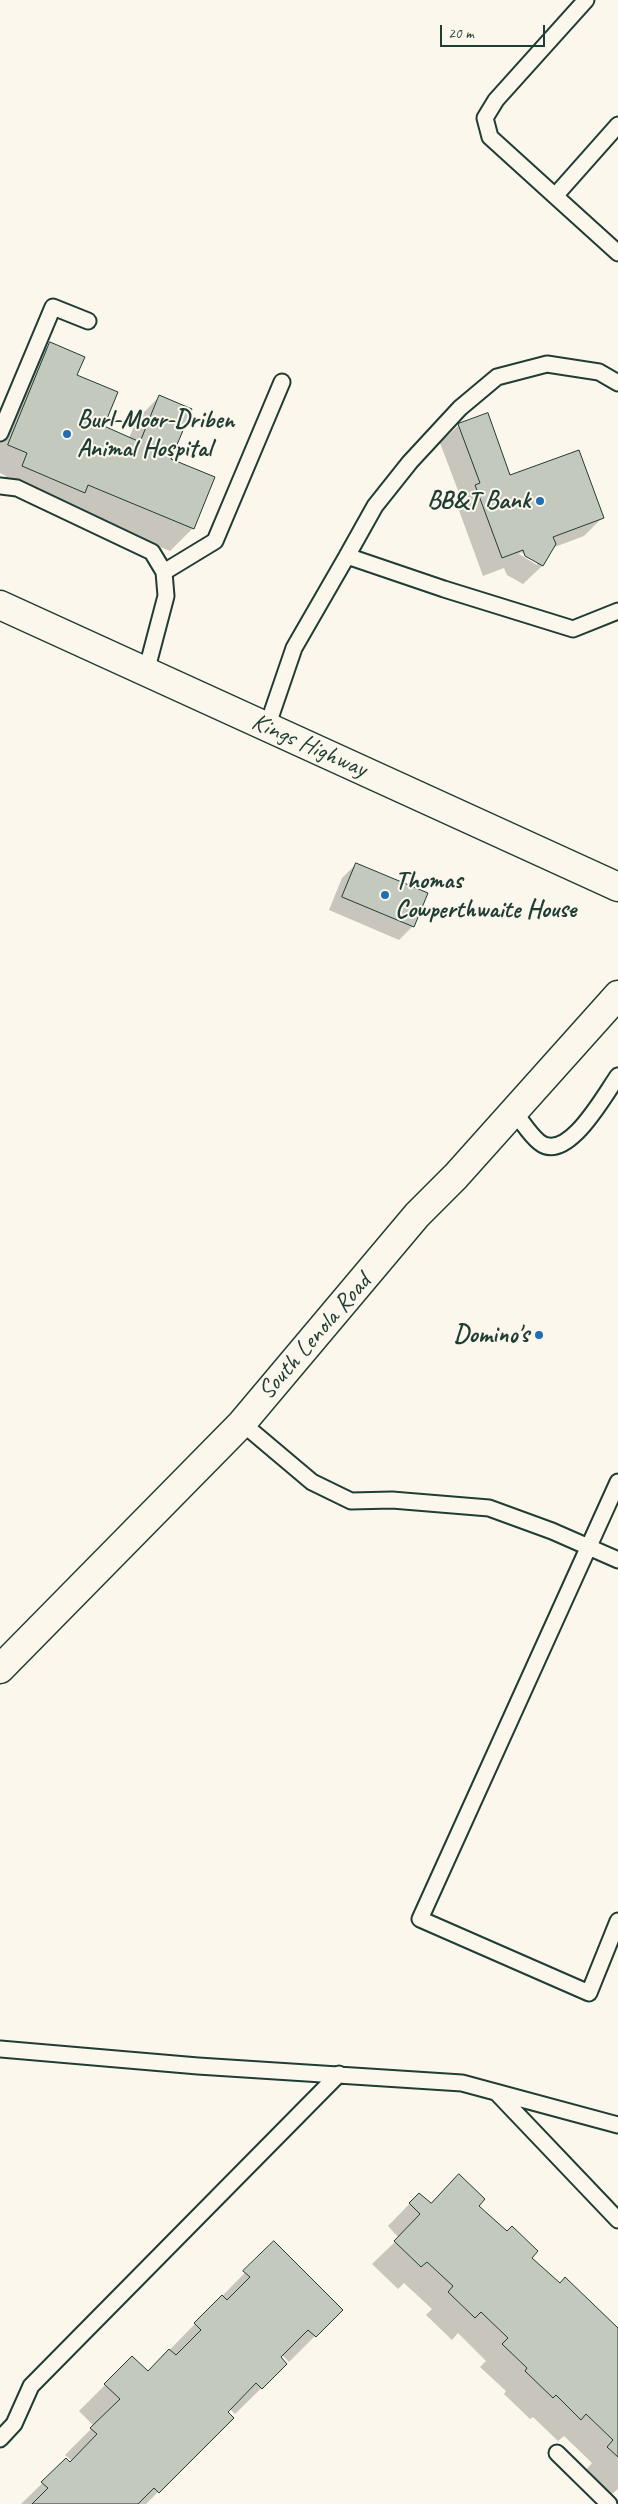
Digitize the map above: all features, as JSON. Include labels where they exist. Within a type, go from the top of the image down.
[{"type":"street","name":"Kings Highway","points":[[0,605],[618,887]]},
{"type":"street","name":"South Lenola Road","points":[[0,1669],[242,1423],[417,1215],[514,1112],[618,995]]},
{"type":"lane","points":[[586,0],[496,100],[485,118],[490,137],[618,253]]},
{"type":"lane","points":[[555,196],[618,125]]},
{"type":"lane","points":[[0,433],[53,307],[88,321]]},
{"type":"lane","points":[[267,727],[294,648],[375,506],[410,462],[460,408],[497,377],[547,364],[599,372],[618,383]]},
{"type":"lane","points":[[164,572],[214,541],[282,382]]},
{"type":"lane","points":[[0,486],[17,488],[152,552],[164,572],[166,596],[146,672]]},
{"type":"lane","points":[[347,556],[444,590],[573,630],[618,611]]},
{"type":"lane","points":[[514,1112],[539,1142],[549,1145],[567,1141],[581,1130],[618,1076]]},
{"type":"lane","points":[[242,1423],[312,1482],[351,1501],[392,1500],[489,1508],[618,1560]]},
{"type":"lane","points":[[618,1482],[420,1919],[589,1993],[618,1921]]},
{"type":"lane","points":[[0,2049],[198,2066],[462,2083],[618,2125]]},
{"type":"lane","points":[[0,2439],[14,2424],[30,2386],[339,2074]]},
{"type":"lane","points":[[496,2092],[618,2220]]},
{"type":"lane","points":[[557,2453],[609,2504]]},
{"type":"building","name":"Burl-Moor-Driben Animal Hospital","points":[[50,342],[85,357],[77,375],[118,392],[104,426],[140,442],[159,395],[192,409],[171,459],[215,477],[194,529],[88,485],[85,493],[22,466],[27,453],[8,445]]},
{"type":"building","name":"BB&T Bank","points":[[488,413],[510,475],[579,450],[604,518],[553,537],[556,544],[543,566],[525,556],[523,550],[502,558],[475,485],[480,483],[458,424]]},
{"type":"building","name":"Thomas Cowperthwaite House","points":[[356,863],[428,893],[414,927],[342,897]]},
{"type":"building","points":[[459,2174],[485,2199],[479,2206],[507,2231],[512,2226],[538,2251],[532,2258],[560,2283],[565,2277],[618,2328],[618,2457],[607,2447],[613,2440],[586,2414],[581,2420],[556,2395],[553,2398],[525,2371],[527,2368],[502,2344],[508,2338],[481,2312],[475,2318],[448,2292],[453,2286],[427,2262],[421,2267],[394,2241],[420,2214],[409,2203],[419,2193],[431,2203]]},
{"type":"building","points":[[274,2241],[343,2310],[316,2337],[308,2330],[281,2357],[287,2364],[262,2389],[256,2383],[228,2412],[234,2418],[159,2493],[154,2488],[138,2504],[32,2504],[48,2488],[41,2482],[66,2458],[70,2462],[97,2434],[90,2428],[120,2399],[104,2384],[132,2356],[148,2371],[169,2349],[176,2355],[201,2330],[194,2323],[222,2295],[227,2300],[250,2277],[243,2271]]},
{"type":"place","name":"Burl-Moor-Driben Animal Hospital","points":[[67,434]]},
{"type":"place","name":"BB&T Bank","points":[[540,501]]},
{"type":"place","name":"Thomas Cowperthwaite House","points":[[385,895]]},
{"type":"place","name":"Domino's","points":[[539,1335]]}]
